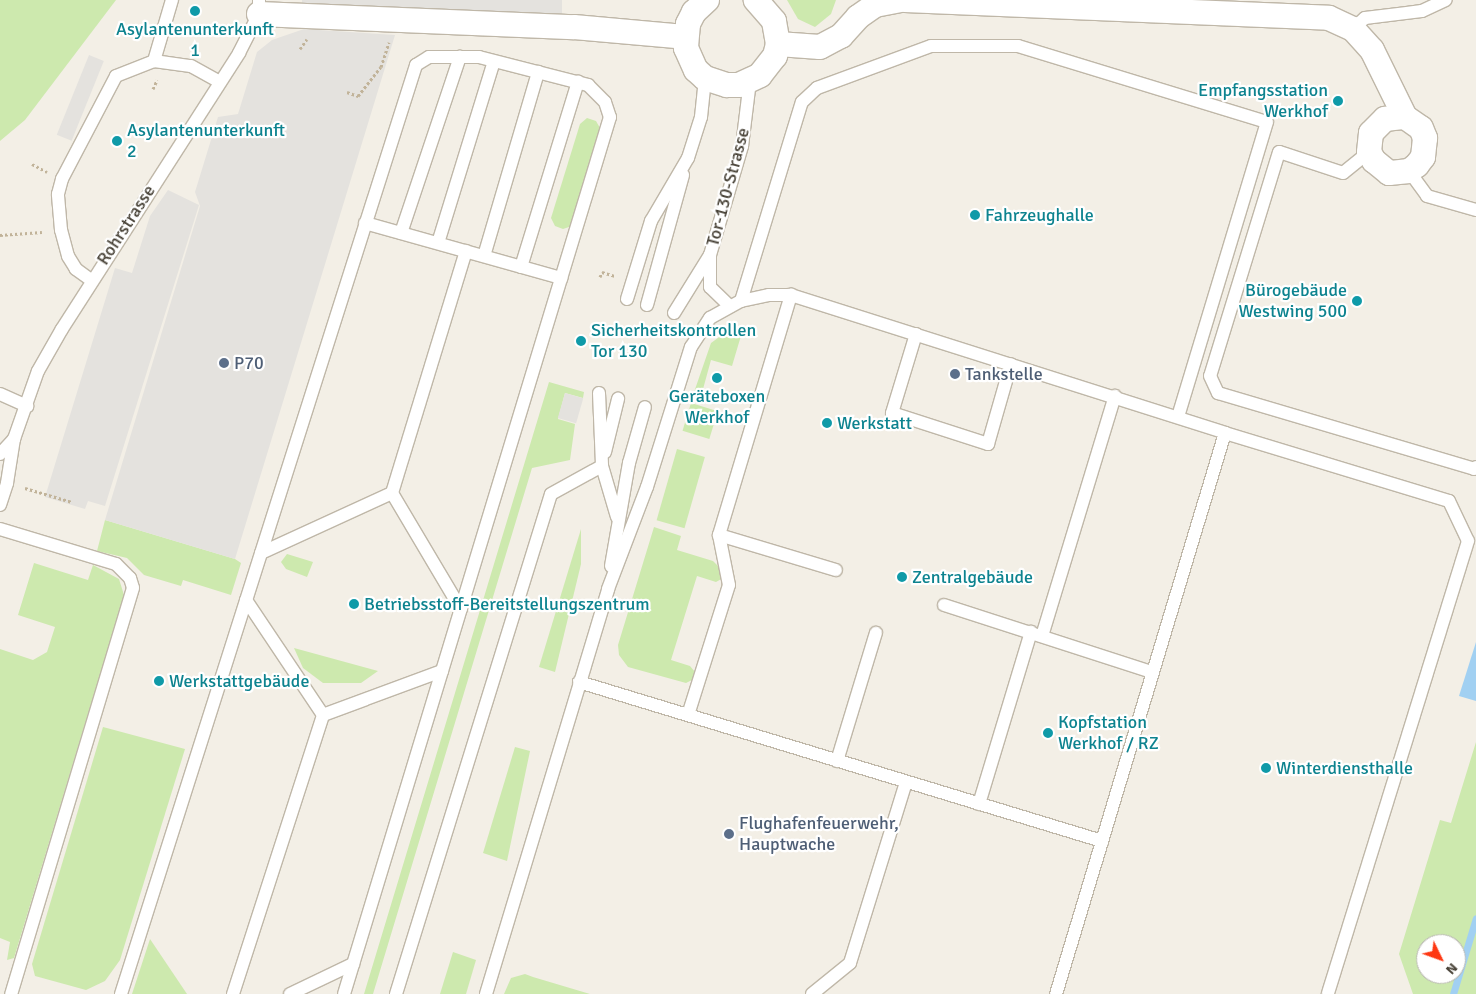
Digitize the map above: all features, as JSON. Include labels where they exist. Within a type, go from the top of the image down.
[{"type":"street","points":[[708,0],[694,12],[685,36],[690,60],[705,78],[727,85],[750,81],[769,67],[778,44],[774,22],[756,0]]},
{"type":"street","points":[[778,44],[820,48],[841,36],[858,17],[875,5],[900,0]]},
{"type":"street","points":[[905,0],[1329,18],[1353,29],[1372,50],[1405,117],[1420,128],[1426,147],[1423,157],[1409,171],[1389,172],[1381,168],[1370,152],[1371,133],[1385,119],[1405,117]]},
{"type":"street","points":[[259,7],[685,36]]},
{"type":"lane","points":[[154,61],[172,0]]},
{"type":"lane","points":[[1353,29],[1365,18],[1422,11],[1446,0]]},
{"type":"lane","name":"Rohrstrasse","points":[[0,454],[14,439],[38,371],[91,280],[220,82],[259,7]]},
{"type":"lane","points":[[735,304],[802,102],[807,97],[818,88],[931,46],[1018,46],[1267,122],[1178,417]]},
{"type":"lane","points":[[121,994],[416,64],[429,57],[460,57],[494,61],[588,85],[606,102],[610,117],[344,994]]},
{"type":"lane","points":[[401,233],[460,57]]},
{"type":"lane","points":[[91,280],[76,269],[60,230],[58,194],[62,179],[116,76],[154,61],[191,66],[220,82]]},
{"type":"lane","points":[[438,244],[494,61]]},
{"type":"lane","points":[[484,256],[538,72]]},
{"type":"lane","points":[[647,305],[701,117],[705,78]]},
{"type":"lane","name":"Tor-130-Strasse","points":[[674,313],[710,255],[742,146],[750,81]]},
{"type":"lane","points":[[521,267],[578,82]]},
{"type":"lane","points":[[1370,152],[1343,173],[1279,152],[1210,376],[1218,392],[1474,469],[1476,467]]},
{"type":"lane","points":[[627,299],[651,221],[688,158]]},
{"type":"lane","points":[[1409,171],[1427,196],[1476,210]]},
{"type":"lane","points":[[365,223],[561,278]]},
{"type":"lane","points":[[461,610],[392,494],[466,251]]},
{"type":"lane","points":[[710,255],[710,287],[735,304]]},
{"type":"lane","points":[[486,994],[608,589],[647,487],[690,346],[710,318],[735,304],[769,295],[791,295],[1115,396],[1225,433],[1449,501],[1468,540],[1328,994]]},
{"type":"lane","points":[[688,715],[729,585],[719,535],[791,295]]},
{"type":"lane","points":[[916,334],[892,413],[988,444],[1011,364]]},
{"type":"lane","points":[[599,393],[602,466],[618,520]]},
{"type":"lane","points":[[0,394],[27,406]]},
{"type":"lane","points":[[980,804],[1115,396]]},
{"type":"lane","points":[[396,994],[551,494],[602,466],[618,399]]},
{"type":"lane","points":[[608,589],[618,520],[645,408]]},
{"type":"lane","points":[[1056,994],[1225,433]]},
{"type":"lane","points":[[0,505],[7,483],[14,439]]},
{"type":"lane","points":[[261,553],[392,494]]},
{"type":"lane","points":[[0,529],[116,564],[130,578],[133,588],[12,994]]},
{"type":"lane","points":[[719,535],[836,570]]},
{"type":"lane","points":[[246,600],[322,715]]},
{"type":"lane","points":[[944,605],[1152,672]]},
{"type":"lane","points":[[837,760],[876,633]]},
{"type":"lane","points":[[322,715],[442,671]]},
{"type":"lane","points":[[579,682],[1102,840]]},
{"type":"lane","points":[[233,994],[322,715]]},
{"type":"lane","points":[[812,994],[850,963],[906,782]]},
{"type":"lane","points":[[290,994],[353,964]]},
{"type":"path","points":[[347,92],[358,96],[381,67],[389,40]]},
{"type":"path","points":[[0,235],[60,230]]},
{"type":"path","points":[[600,277],[602,272],[621,278]]},
{"type":"path","points":[[608,279],[610,274]]},
{"type":"path","points":[[7,483],[72,502]]},
{"type":"green space","points":[[0,0],[116,0],[25,120],[0,141]]},
{"type":"green space","points":[[787,0],[836,0],[831,14],[815,27],[798,19]]},
{"type":"green space","points":[[587,118],[596,121],[600,128],[572,226],[563,229],[555,226],[551,218],[580,124]]},
{"type":"green space","points":[[743,329],[732,366],[711,360],[700,400],[692,398],[711,343],[729,330]]},
{"type":"green space","points":[[549,382],[584,392],[583,398],[565,393],[558,419],[575,424],[570,460],[532,468],[373,994],[364,994]]},
{"type":"green space","points":[[691,403],[718,411],[709,439],[683,431]]},
{"type":"green space","points":[[677,449],[705,457],[684,528],[657,520]]},
{"type":"green space","points":[[105,520],[235,559],[241,563],[231,595],[183,580],[181,586],[144,575],[127,558],[97,551]]},
{"type":"green space","points":[[654,527],[681,536],[677,550],[713,561],[721,569],[723,578],[716,582],[697,576],[671,660],[690,666],[695,672],[692,680],[686,683],[628,667],[619,655],[618,645]]},
{"type":"green space","points":[[581,529],[581,564],[555,672],[539,667]]},
{"type":"green space","points":[[287,554],[313,562],[307,577],[286,569],[281,562]]},
{"type":"green space","points":[[34,563],[88,580],[93,565],[119,579],[124,595],[14,958],[7,960],[10,942],[0,938],[0,649],[33,660],[47,652],[55,627],[18,615]]},
{"type":"green space","points":[[294,648],[378,671],[361,683],[323,683],[303,668]]},
{"type":"green space","points":[[103,727],[185,749],[120,960],[105,981],[86,990],[35,976],[32,964]]},
{"type":"green space","points":[[1476,742],[1476,994],[1413,994],[1399,954],[1440,820],[1451,823]]},
{"type":"green space","points":[[515,747],[530,751],[507,861],[483,853]]},
{"type":"green space","points":[[150,939],[187,994],[132,994]]},
{"type":"green space","points":[[453,952],[476,960],[466,994],[440,994]]},
{"type":"green space","points":[[525,974],[590,994],[504,994],[511,978]]},
{"type":"shaded area","points":[[302,0],[562,0],[562,17],[302,8]]},
{"type":"shaded area","name":"P70","points":[[304,29],[395,35],[235,559],[105,520],[200,206],[195,192],[218,117],[238,114],[257,52],[272,40]]},
{"type":"shaded area","points":[[89,55],[104,61],[72,141],[57,135]]},
{"type":"shaded area","points":[[168,190],[199,205],[105,506],[88,501],[85,509],[45,497],[115,268],[132,273],[150,216]]},
{"type":"shaded area","points":[[565,393],[583,398],[576,423],[558,418]]},
{"type":"water","points":[[1476,642],[1476,701],[1459,696]]},
{"type":"waterway","points":[[1453,994],[1476,918]]},
{"type":"place","name":"Asylantenunterkunft 1","points":[[195,11]]},
{"type":"place","name":"Empfangsstation Werkhof","points":[[1338,101]]},
{"type":"place","name":"Asylantenunterkunft 2","points":[[117,141]]},
{"type":"place","name":"Fahrzeughalle","points":[[975,215]]},
{"type":"place","name":"Bürogebäude Westwing 500","points":[[1357,301]]},
{"type":"place","name":"Sicherheitskontrollen Tor 130","points":[[581,341]]},
{"type":"place","name":"P70","points":[[224,363]]},
{"type":"place","name":"Tankstelle","points":[[955,374]]},
{"type":"place","name":"Geräteboxen Werkhof","points":[[717,378]]},
{"type":"place","name":"Werkstatt","points":[[827,423]]},
{"type":"place","name":"Zentralgebäude","points":[[902,577]]},
{"type":"place","name":"Betriebsstoff-Bereitstellungszentrum","points":[[354,604]]},
{"type":"place","name":"Werkstattgebäude","points":[[159,681]]},
{"type":"place","name":"Kopfstation Werkhof / RZ","points":[[1048,733]]},
{"type":"place","name":"Winterdiensthalle","points":[[1266,768]]},
{"type":"place","name":"Flughafenfeuerwehr, Hauptwache","points":[[729,834]]}]
